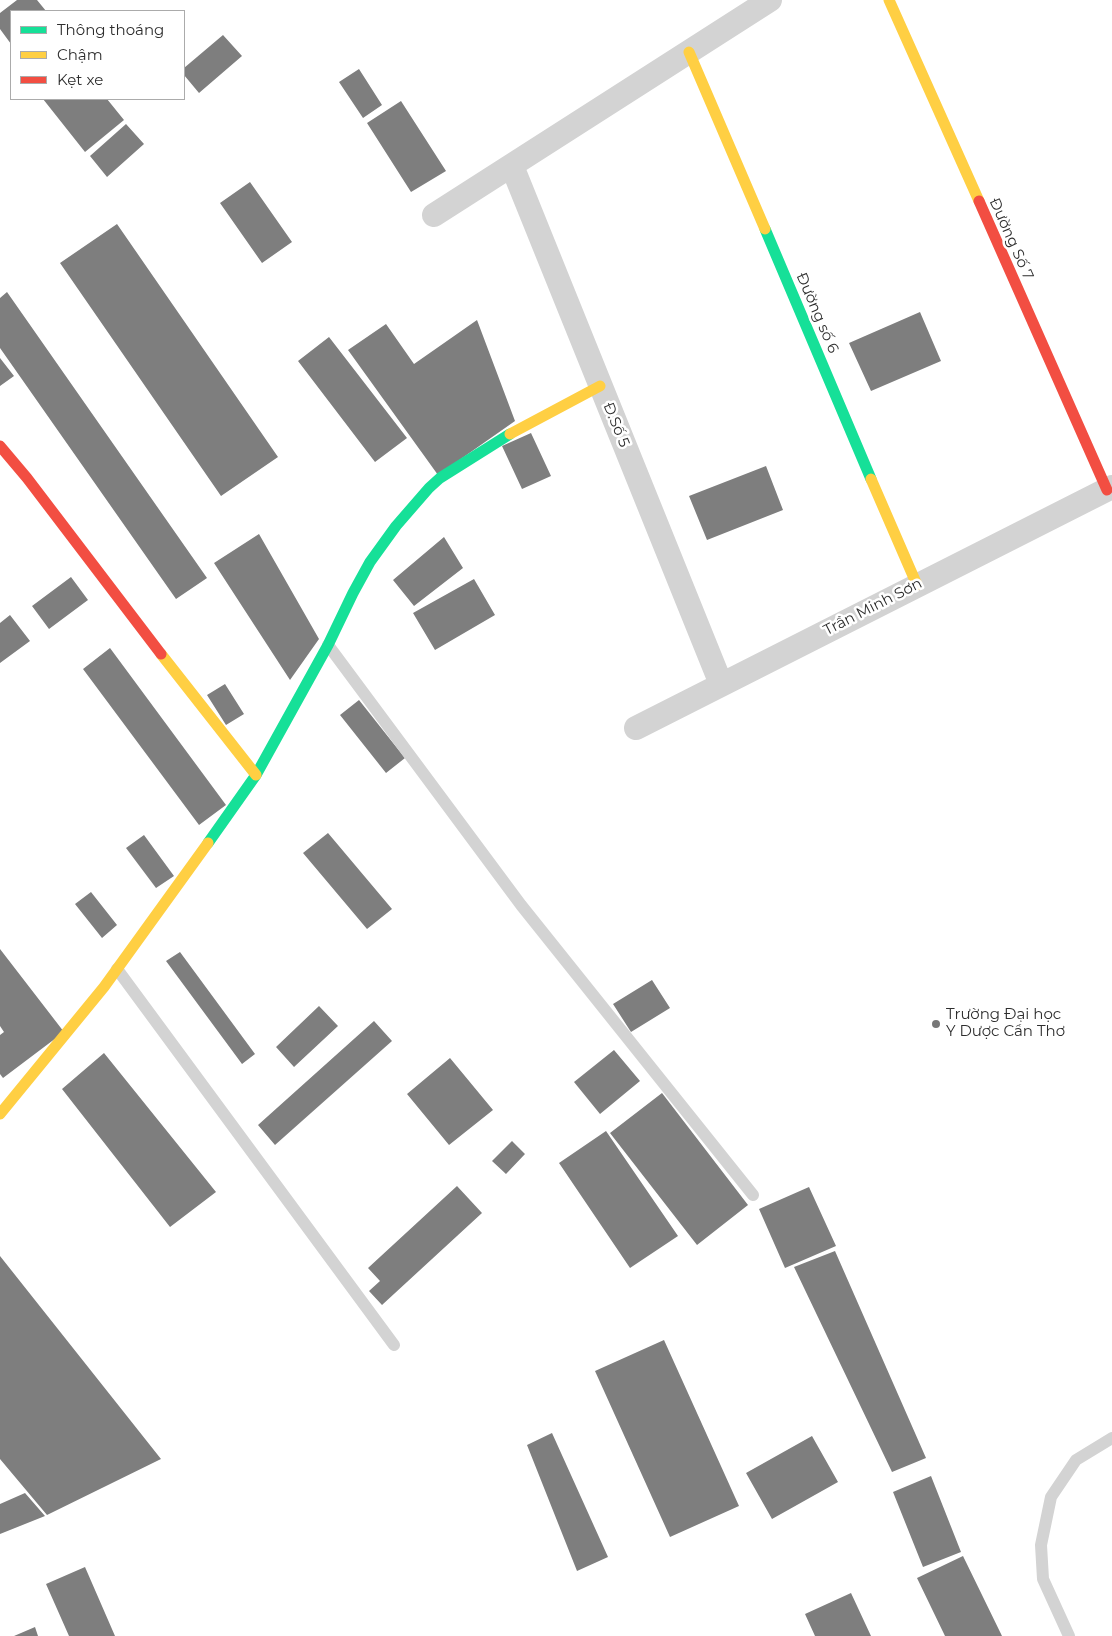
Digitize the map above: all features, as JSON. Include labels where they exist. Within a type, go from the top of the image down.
[{"type":"street","points":[[434,216],[770,0]]},
{"type":"street","name":"Đường Số 7","points":[[889,0],[1109,489]]},
{"type":"street","name":"Đường số 6","points":[[689,52],[917,585]]},
{"type":"street","name":"Đ.Số 5","points":[[512,166],[721,684]]},
{"type":"street","points":[[0,1114],[117,969],[200,856],[256,775],[328,645],[370,562],[396,526],[440,478],[513,432],[600,386]]},
{"type":"street","points":[[0,446],[256,775]]},
{"type":"street","name":"Trần Minh Sơn","points":[[636,728],[1109,489]]},
{"type":"lane","points":[[328,645],[521,905],[753,1195]]},
{"type":"lane","points":[[117,969],[394,1345]]},
{"type":"lane","points":[[1069,1636],[1043,1579],[1041,1545],[1051,1497],[1076,1460],[1112,1438]]},
{"type":"building","points":[[17,0],[37,0],[45,10],[10,10],[10,43],[0,29],[0,13]]},
{"type":"building","points":[[223,35],[242,56],[199,93],[185,76],[185,67]]},
{"type":"building","points":[[359,69],[382,105],[363,118],[339,82]]},
{"type":"building","points":[[44,100],[108,100],[124,120],[85,152]]},
{"type":"building","points":[[401,101],[446,171],[411,192],[367,123]]},
{"type":"building","points":[[126,124],[144,144],[107,177],[90,156]]},
{"type":"building","points":[[250,182],[292,242],[262,263],[220,203]]},
{"type":"building","points":[[117,224],[278,457],[221,496],[60,263]]},
{"type":"building","points":[[7,292],[207,578],[176,599],[0,348],[0,298]]},
{"type":"building","points":[[920,312],[941,361],[871,391],[849,343]]},
{"type":"building","points":[[477,320],[515,421],[438,475],[348,350],[386,324],[414,364]]},
{"type":"building","points":[[329,337],[407,438],[375,462],[298,361]]},
{"type":"building","points":[[0,358],[14,376],[0,386]]},
{"type":"building","points":[[531,433],[551,476],[522,489],[502,446]]},
{"type":"building","points":[[766,466],[783,510],[707,540],[689,496]]},
{"type":"building","points":[[259,534],[319,639],[290,680],[214,563]]},
{"type":"building","points":[[444,537],[463,568],[414,606],[393,580]]},
{"type":"building","points":[[71,577],[88,600],[49,629],[32,606]]},
{"type":"building","points":[[474,579],[495,615],[435,650],[413,613]]},
{"type":"building","points":[[10,615],[30,641],[0,663],[0,623]]},
{"type":"building","points":[[110,648],[226,805],[199,825],[83,669]]},
{"type":"building","points":[[225,684],[244,714],[226,725],[207,695]]},
{"type":"building","points":[[359,700],[405,758],[386,773],[340,715]]},
{"type":"building","points":[[328,833],[392,909],[367,929],[303,853]]},
{"type":"building","points":[[144,835],[174,876],[156,888],[126,848]]},
{"type":"building","points":[[91,892],[117,925],[102,938],[75,904]]},
{"type":"building","points":[[0,949],[64,1032],[3,1078],[0,1074],[0,1035],[4,1032],[0,1026]]},
{"type":"building","points":[[180,952],[255,1054],[242,1064],[166,961]]},
{"type":"building","points":[[652,980],[670,1008],[631,1032],[613,1004]]},
{"type":"building","points":[[319,1006],[338,1026],[294,1067],[276,1047]]},
{"type":"building","points":[[374,1021],[392,1041],[275,1145],[258,1125]]},
{"type":"building","points":[[614,1050],[640,1081],[600,1114],[574,1082]]},
{"type":"building","points":[[104,1053],[216,1192],[170,1227],[62,1089]]},
{"type":"building","points":[[450,1058],[493,1110],[449,1145],[407,1094]]},
{"type":"building","points":[[662,1093],[748,1205],[697,1245],[610,1133]]},
{"type":"building","points":[[606,1131],[678,1236],[630,1268],[559,1163]]},
{"type":"building","points":[[512,1141],[525,1154],[506,1174],[492,1161]]},
{"type":"building","points":[[457,1186],[482,1213],[382,1305],[369,1291],[380,1281],[368,1268]]},
{"type":"building","points":[[809,1187],[836,1246],[785,1268],[759,1209]]},
{"type":"building","points":[[835,1251],[926,1458],[892,1472],[794,1267]]},
{"type":"building","points":[[0,1256],[161,1459],[47,1515],[0,1459]]},
{"type":"building","points":[[664,1340],[739,1506],[670,1537],[595,1371]]},
{"type":"building","points":[[552,1433],[608,1557],[577,1571],[527,1445]]},
{"type":"building","points":[[812,1436],[838,1482],[772,1519],[746,1473]]},
{"type":"building","points":[[931,1476],[961,1552],[923,1567],[893,1492]]},
{"type":"building","points":[[25,1493],[45,1516],[0,1534],[0,1504]]},
{"type":"building","points":[[963,1556],[1002,1636],[945,1636],[917,1578]]},
{"type":"building","points":[[85,1567],[115,1636],[69,1636],[46,1584]]},
{"type":"building","points":[[851,1593],[871,1636],[815,1636],[805,1614]]},
{"type":"building","points":[[35,1627],[38,1636],[14,1636]]},
{"type":"traffic: fast","points":[[765,229],[871,479]]},
{"type":"traffic: fast","points":[[208,843],[256,775],[328,645],[370,562],[396,526],[440,478],[510,434]]},
{"type":"traffic: slow","points":[[889,0],[979,201]]},
{"type":"traffic: slow","points":[[689,52],[765,229]]},
{"type":"traffic: slow","points":[[510,434],[600,386]]},
{"type":"traffic: slow","points":[[871,479],[917,585]]},
{"type":"traffic: slow","points":[[161,654],[256,775]]},
{"type":"traffic: slow","points":[[0,1114],[104,987],[208,843]]},
{"type":"traffic: jam","points":[[979,201],[1107,490]]},
{"type":"traffic: jam","points":[[0,446],[27,478],[161,654]]},
{"type":"place","name":"Trường Đại học Y Dược Cần Thơ","points":[[936,1024]]}]
